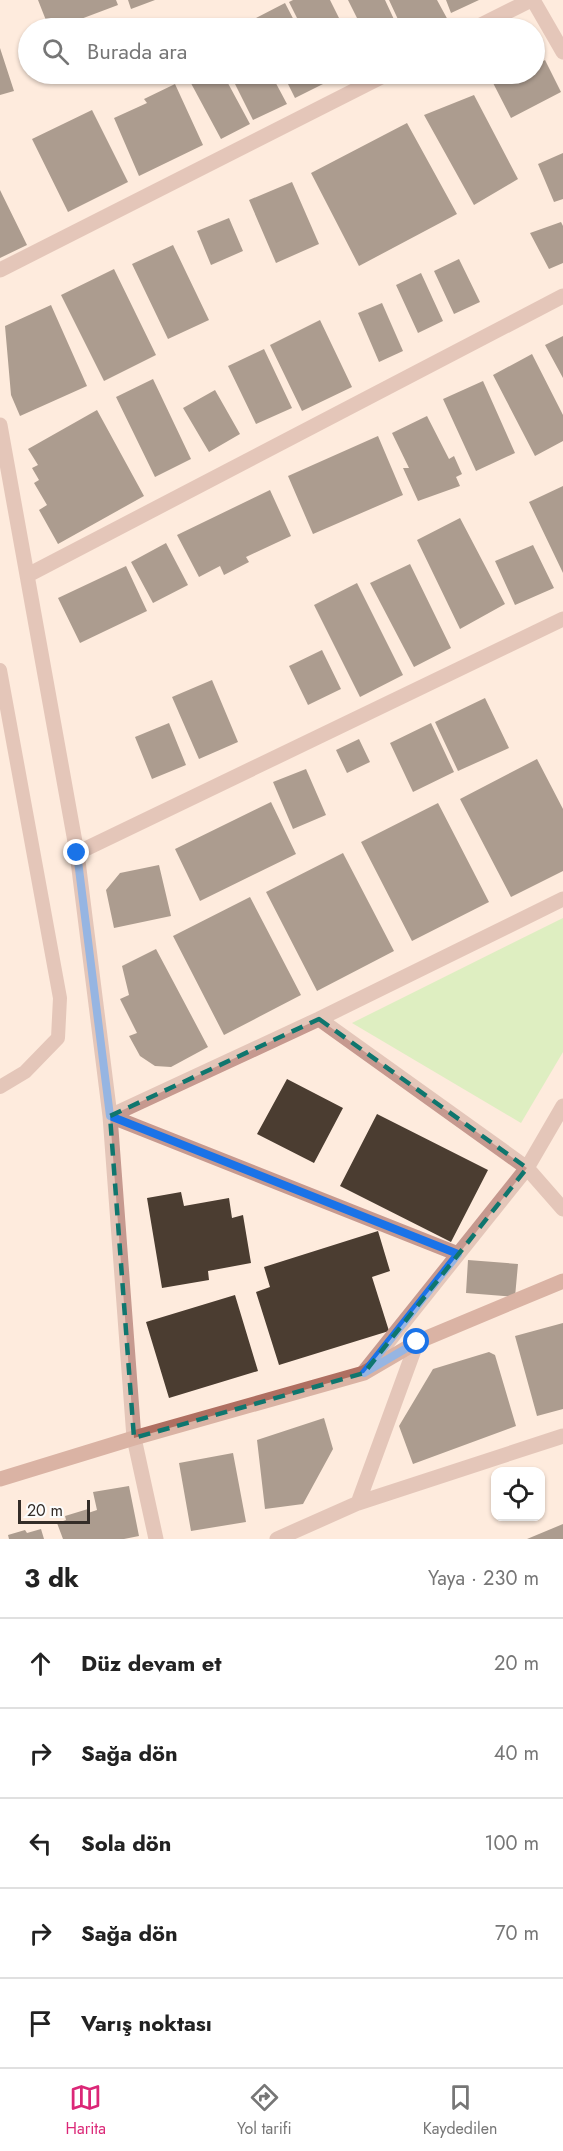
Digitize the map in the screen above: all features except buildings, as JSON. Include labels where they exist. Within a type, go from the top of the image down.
[{"type":"main road","points":[[0,1479],[134,1438],[364,1373],[417,1342],[563,1281]]},
{"type":"street","points":[[495,18],[532,0],[543,18]]},
{"type":"street","points":[[545,22],[563,52]]},
{"type":"street","points":[[0,270],[367,84]]},
{"type":"street","points":[[28,575],[563,296]]},
{"type":"street","points":[[0,425],[77,853],[110,1116],[134,1438],[156,1539]]},
{"type":"street","points":[[77,853],[563,619]]},
{"type":"street","points":[[110,1116],[319,1019],[563,898]]},
{"type":"street","points":[[319,1019],[527,1168],[563,1209]]},
{"type":"street","points":[[364,1373],[527,1168],[563,1106]]},
{"type":"street","points":[[110,1116],[458,1254]]},
{"type":"street","points":[[358,1503],[417,1342]]},
{"type":"street","points":[[277,1539],[358,1503],[563,1436]]},
{"type":"lane","points":[[0,670],[60,998],[58,1038],[25,1072],[0,1087]]},
{"type":"highlighted area","points":[[319,1019],[527,1168],[364,1373],[134,1438],[110,1116]]},
{"type":"green space","points":[[563,918],[563,1052],[521,1123],[352,1023]]},
{"type":"route","points":[[77,853],[110,1116],[458,1254],[364,1373],[417,1342]]}]
